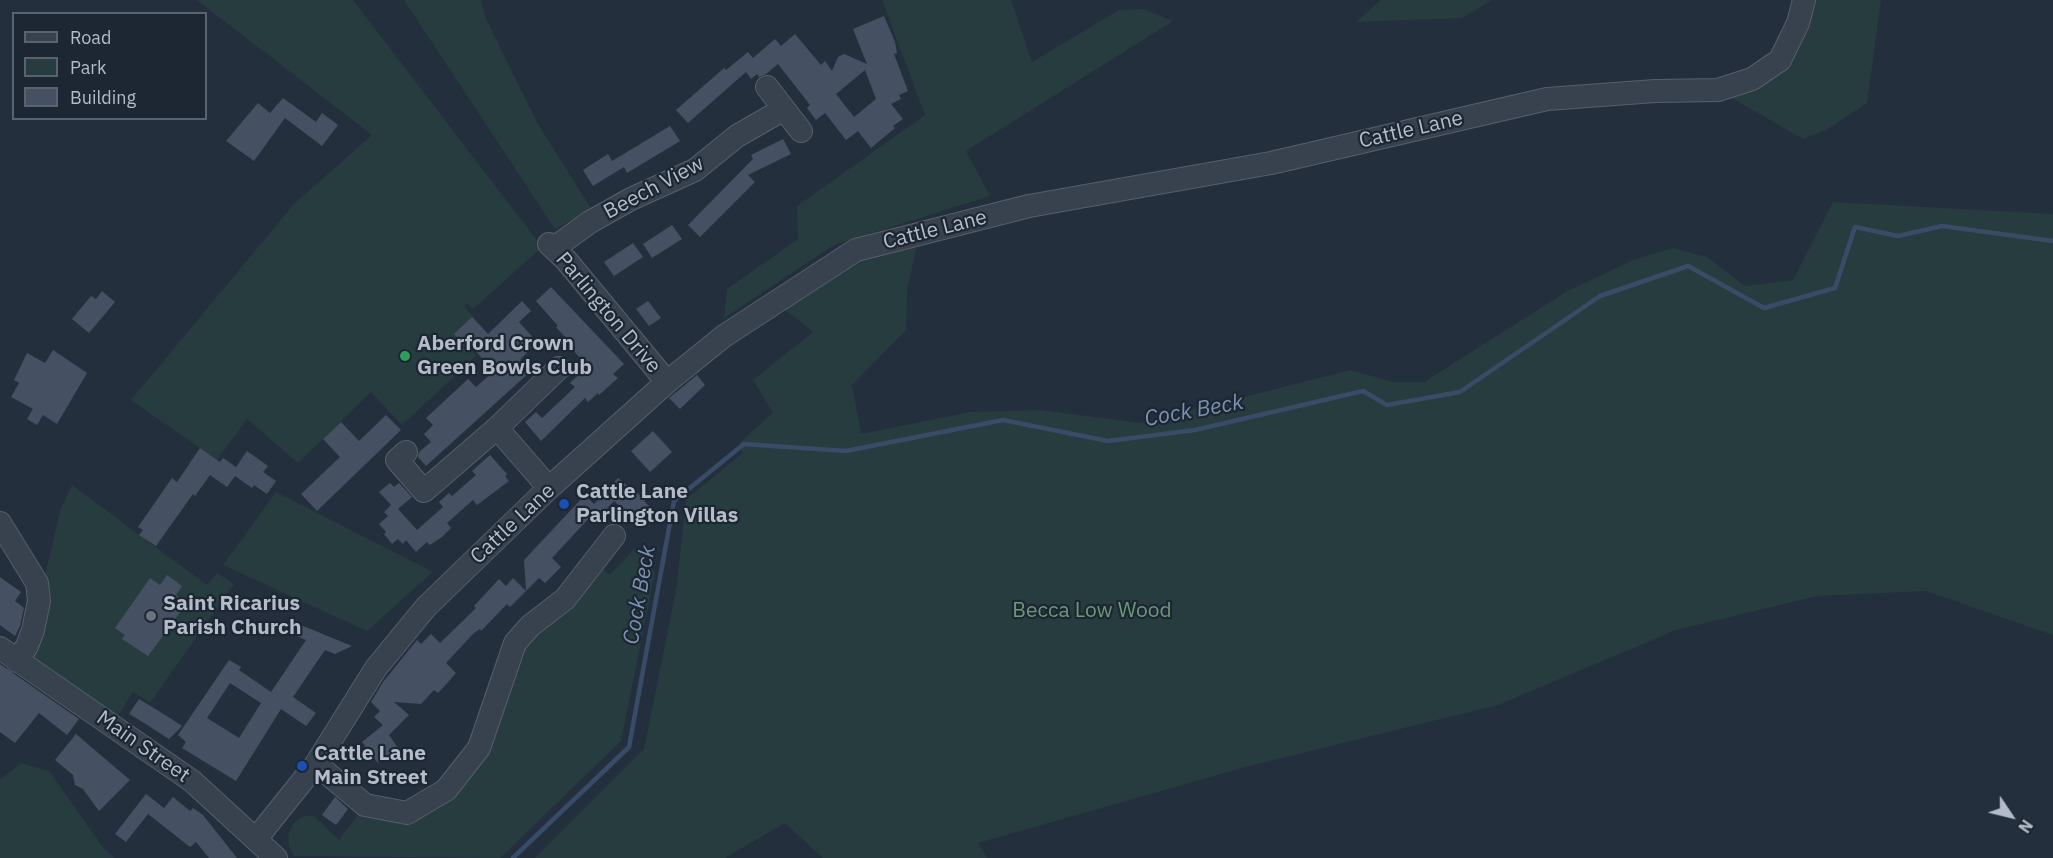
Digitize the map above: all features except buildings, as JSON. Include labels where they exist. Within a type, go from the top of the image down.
[{"type":"street","name":"Cattle Lane","points":[[256,839],[316,764],[376,668],[426,607],[549,488],[667,382],[718,340],[774,301],[856,250],[1029,207],[1271,163],[1547,99],[1655,91],[1718,90],[1752,79],[1780,60],[1798,23],[1804,0]]},
{"type":"street","points":[[766,87],[801,131]]},
{"type":"street","name":"Beech View","points":[[552,246],[631,199],[695,170],[737,136],[784,109]]},
{"type":"street","name":"Parlington Drive","points":[[552,246],[667,382]]},
{"type":"street","points":[[406,452],[397,460],[424,491],[497,428],[559,368]]},
{"type":"street","points":[[497,428],[549,488]]},
{"type":"street","points":[[0,523],[37,583],[39,601],[27,646],[8,654]]},
{"type":"street","points":[[316,764],[365,805],[407,813],[446,790],[479,748],[515,644],[530,626],[565,599],[614,536]]},
{"type":"street","name":"Main Street","points":[[8,654],[192,781],[276,858]]},
{"type":"green space","points":[[197,0],[353,0],[542,247],[473,309],[467,303],[464,306],[488,334],[471,349],[476,356],[402,425],[371,392],[298,463],[247,419],[217,460],[131,400],[294,204],[372,135]]},
{"type":"green space","points":[[404,0],[481,0],[486,19],[538,124],[592,210],[555,229]]},
{"type":"green space","points":[[882,0],[1011,0],[1032,62],[1119,10],[1143,9],[1173,21],[966,151],[990,196],[834,245],[724,318],[727,289],[798,239],[797,206],[925,115]]},
{"type":"green space","points":[[1381,0],[1492,0],[1462,18],[1356,22]]},
{"type":"green space","points":[[1804,0],[1881,0],[1867,103],[1826,130],[1803,139],[1718,90],[1780,60]]},
{"type":"green space","name":"Becca Low Wood","points":[[1833,202],[2053,214],[2053,635],[1926,591],[1817,596],[1676,630],[1498,705],[1245,767],[978,843],[987,858],[823,858],[785,823],[725,858],[535,858],[644,749],[677,585],[686,499],[743,453],[739,443],[773,413],[753,380],[813,332],[774,301],[856,250],[919,234],[907,292],[906,330],[852,385],[861,434],[970,412],[1040,410],[1141,423],[1351,370],[1393,382],[1424,382],[1566,292],[1633,260],[1672,248],[1707,257],[1745,286],[1793,280]]},
{"type":"green space","points":[[72,485],[207,585],[217,573],[234,584],[150,703],[133,692],[112,725],[17,661],[41,626],[49,609],[51,594],[44,580],[60,511]]},
{"type":"green space","points":[[276,492],[433,572],[367,631],[223,565]]},
{"type":"green space","points":[[636,547],[655,572],[621,741],[500,858],[294,856],[289,846],[288,835],[293,824],[302,817],[313,815],[339,840],[360,812],[408,821],[429,814],[448,801],[519,656],[597,563],[610,575]]},
{"type":"green space","points":[[21,763],[49,771],[102,846],[114,858],[0,858],[0,780]]},
{"type":"waterway","name":"Cock Beck","points":[[513,858],[629,747],[674,501],[744,444],[846,451],[1003,420],[1108,441],[1195,430],[1363,391],[1387,405],[1460,392],[1600,296],[1688,266],[1764,308],[1835,288],[1855,227],[1898,236],[1942,226],[2053,241]]},
{"type":"place","name":"Aberford Crown Green Bowls Club","points":[[405,356]]},
{"type":"place","name":"Cattle Lane Parlington Villas","points":[[564,504]]},
{"type":"place","name":"Saint Ricarius Parish Church","points":[[151,616]]},
{"type":"place","name":"Cattle Lane Main Street","points":[[302,766]]}]
